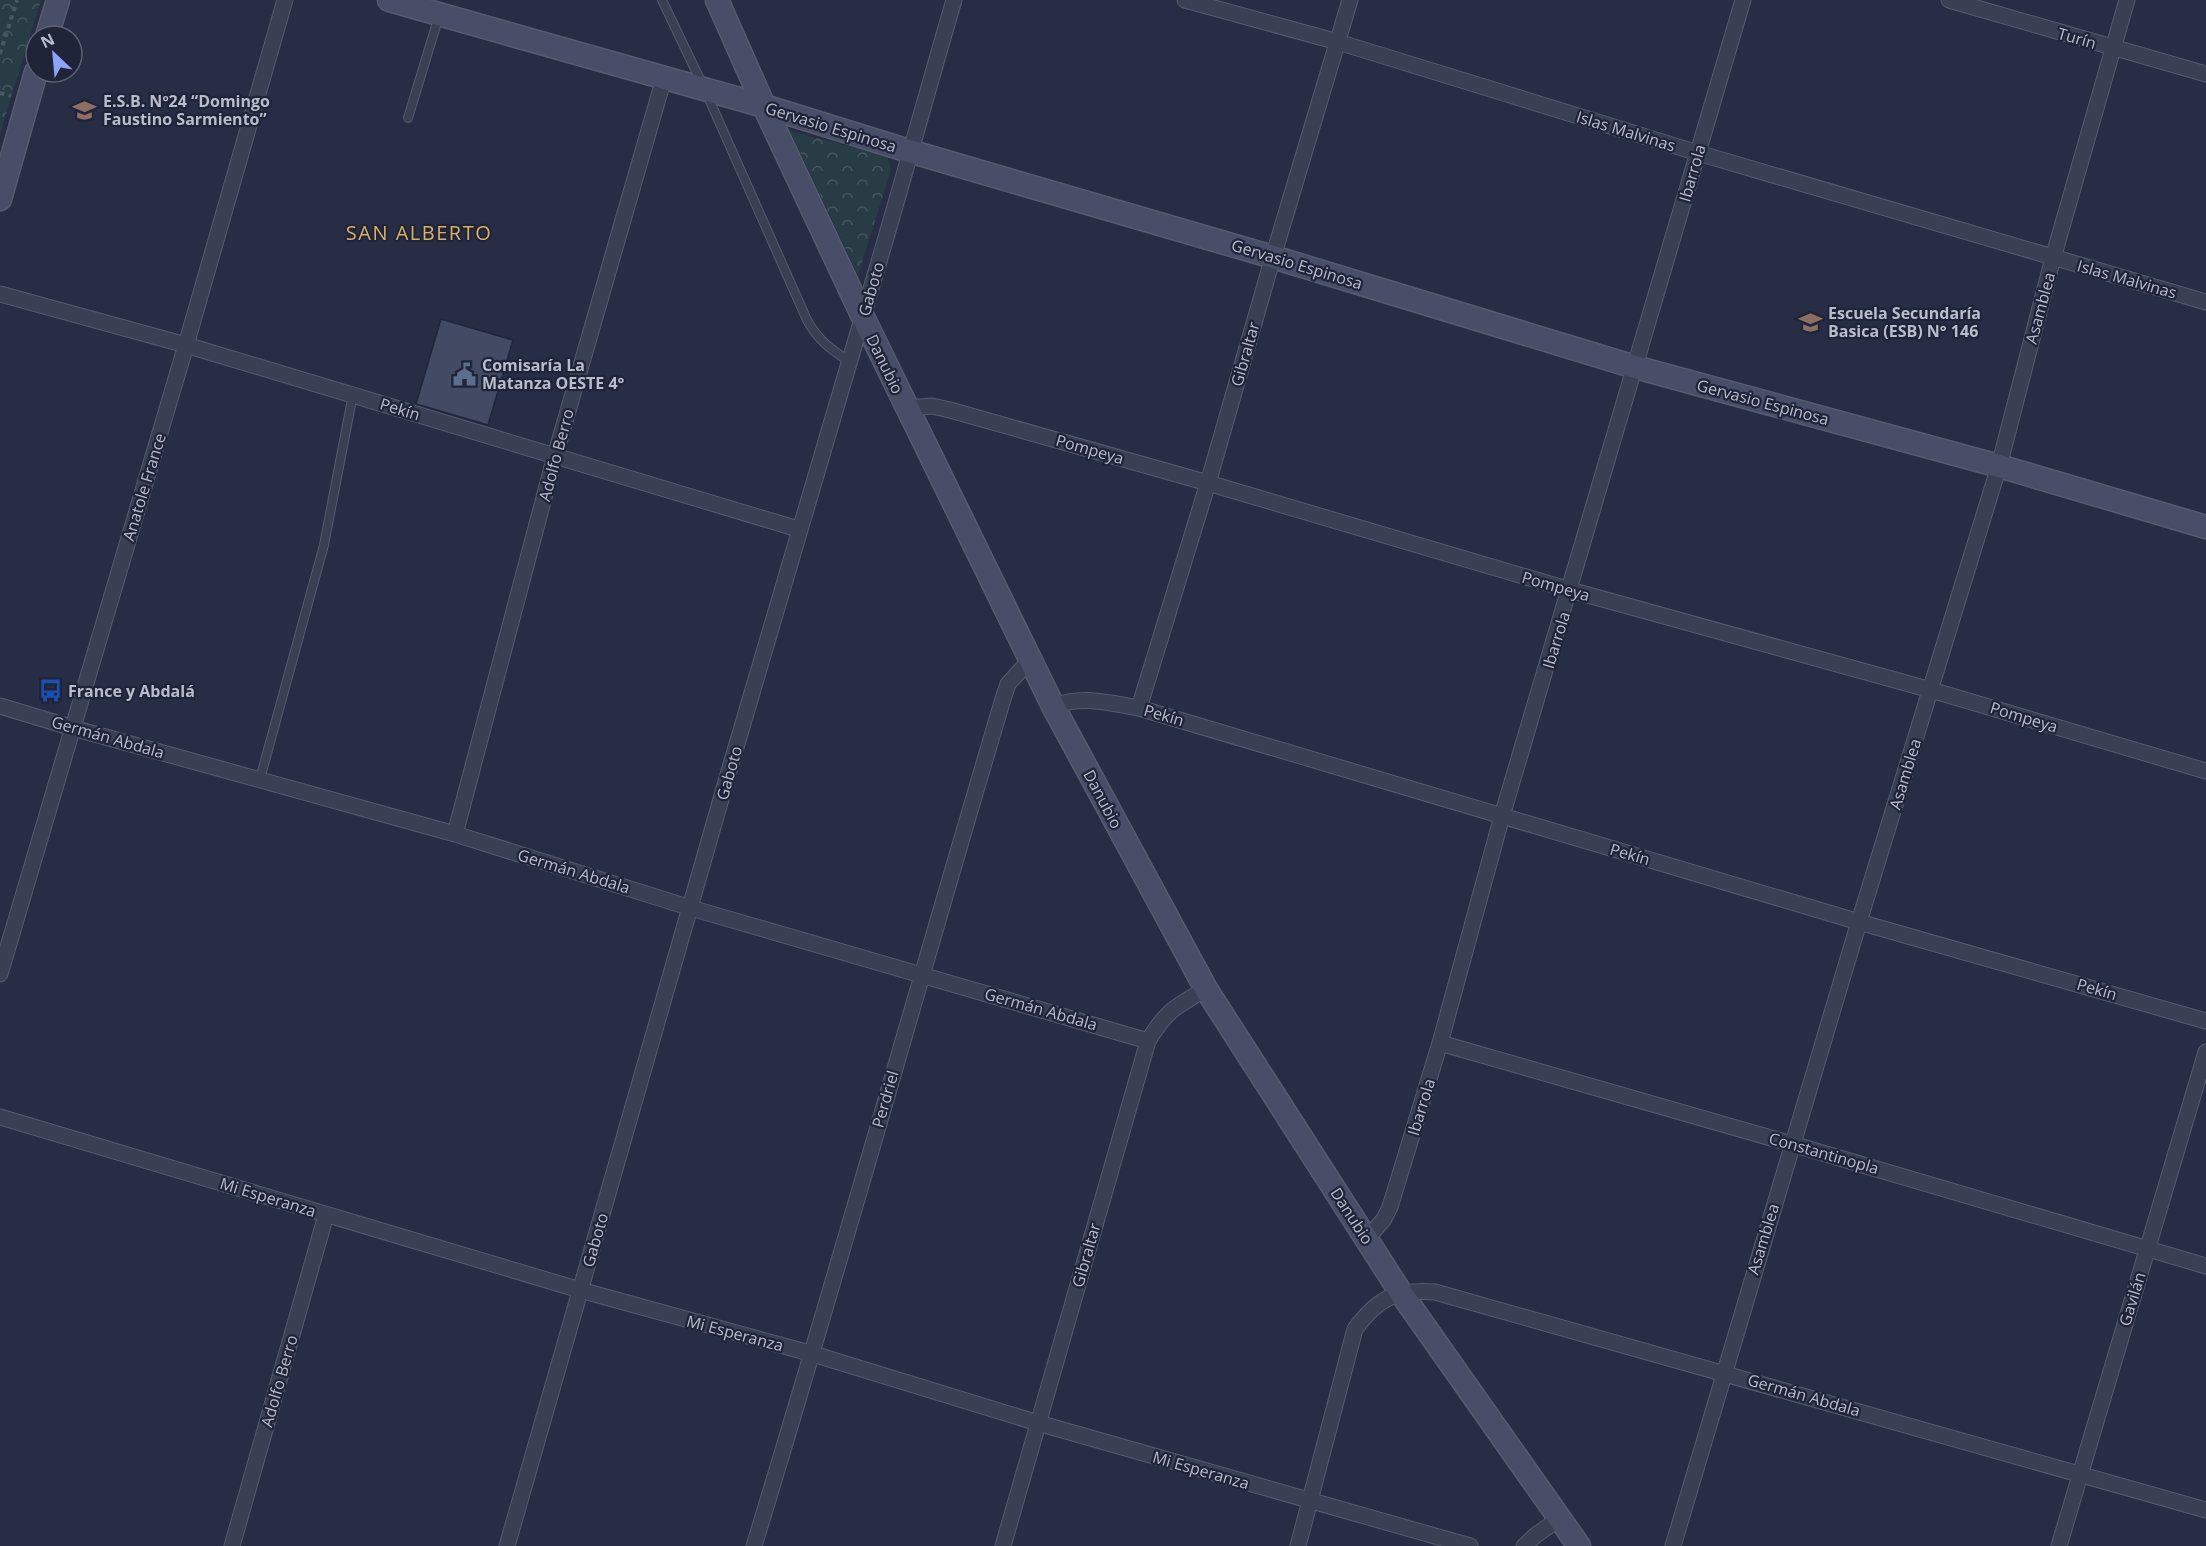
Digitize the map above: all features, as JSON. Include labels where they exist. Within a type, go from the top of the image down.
[{"type":"street","points":[[51,24],[58,0]]},
{"type":"street","name":"Anatole France","points":[[0,974],[186,345],[285,0]]},
{"type":"street","name":"Gervasio Espinosa","points":[[389,0],[764,106],[909,151],[1273,256],[1635,367],[1999,466],[2206,527]]},
{"type":"street","name":"Danubio","points":[[717,0],[764,106],[906,408],[1030,660],[1206,990],[1401,1293],[1579,1546]]},
{"type":"street","name":"Gaboto","points":[[507,1546],[798,528],[863,317],[954,0]]},
{"type":"street","name":"Islas Malvinas","points":[[1185,0],[1338,42],[1698,153],[2206,302]]},
{"type":"street","name":"Gibraltar","points":[[1139,708],[1208,483],[1350,0]]},
{"type":"street","name":"Ibarrola","points":[[1367,1239],[1384,1220],[1390,1207],[1440,1043],[1502,816],[1743,0]]},
{"type":"street","name":"Turín","points":[[1948,0],[2206,74]]},
{"type":"street","name":"Asamblea","points":[[1673,1546],[1859,921],[1999,466],[2053,258],[2127,0]]},
{"type":"street","name":"Adolfo Berro","points":[[455,834],[555,456],[664,78]]},
{"type":"street","points":[[0,199],[33,84]]},
{"type":"street","name":"Pekín","points":[[0,294],[186,345],[798,528]]},
{"type":"street","name":"Pompeya","points":[[906,408],[932,406],[950,410],[1208,483],[1570,590],[1931,690],[2206,771]]},
{"type":"street","name":"Perdriel","points":[[754,1546],[813,1354],[921,974],[1008,684],[1030,660]]},
{"type":"street","name":"Pekín","points":[[1053,706],[1069,700],[1082,699],[1139,708],[2206,1021]]},
{"type":"street","name":"Germán Abdala","points":[[0,706],[455,834],[691,908],[1148,1041]]},
{"type":"street","name":"Gibraltar","points":[[1003,1546],[1148,1041],[1162,1018],[1175,1006],[1206,990]]},
{"type":"street","name":"Constantinopla","points":[[1440,1043],[2206,1266]]},
{"type":"street","name":"Gavilán","points":[[2059,1546],[2206,1052]]},
{"type":"street","name":"Mi Esperanza","points":[[0,1117],[580,1290],[813,1354],[1038,1423],[1470,1546]]},
{"type":"street","name":"Adolfo Berro","points":[[232,1546],[326,1215]]},
{"type":"street","name":"Germán Abdala","points":[[1401,1293],[1417,1290],[1435,1292],[2206,1510]]},
{"type":"street","points":[[1298,1546],[1355,1329],[1366,1313],[1379,1301],[1401,1293]]},
{"type":"street","points":[[1524,1546],[1559,1519]]},
{"type":"lane","points":[[662,0],[705,90],[807,320],[826,346],[849,361]]},
{"type":"lane","points":[[408,118],[439,14]]},
{"type":"lane","points":[[260,779],[324,545],[353,394]]},
{"type":"path","points":[[0,54],[16,0]]},
{"type":"green space","points":[[0,0],[41,0],[34,24],[24,24],[24,56],[0,134]]},
{"type":"green space","points":[[790,131],[887,156],[891,170],[858,275]]},
{"type":"building","name":"Comisaría La Matanza OESTE 4°","points":[[441,319],[513,340],[488,425],[416,404]]},
{"type":"place","name":"E.S.B. Nº24 “Domingo Faustino Sarmiento”","points":[[85,110]]},
{"type":"place","name":"Escuela Secundaría Basica (ESB) N° 146","points":[[1810,322]]},
{"type":"place","name":"Comisaría La Matanza OESTE 4°","points":[[464,374]]},
{"type":"place","name":"France y Abdalá","points":[[50,691]]},
{"type":"district","name":"SAN ALBERTO","points":[[419,233]]}]
